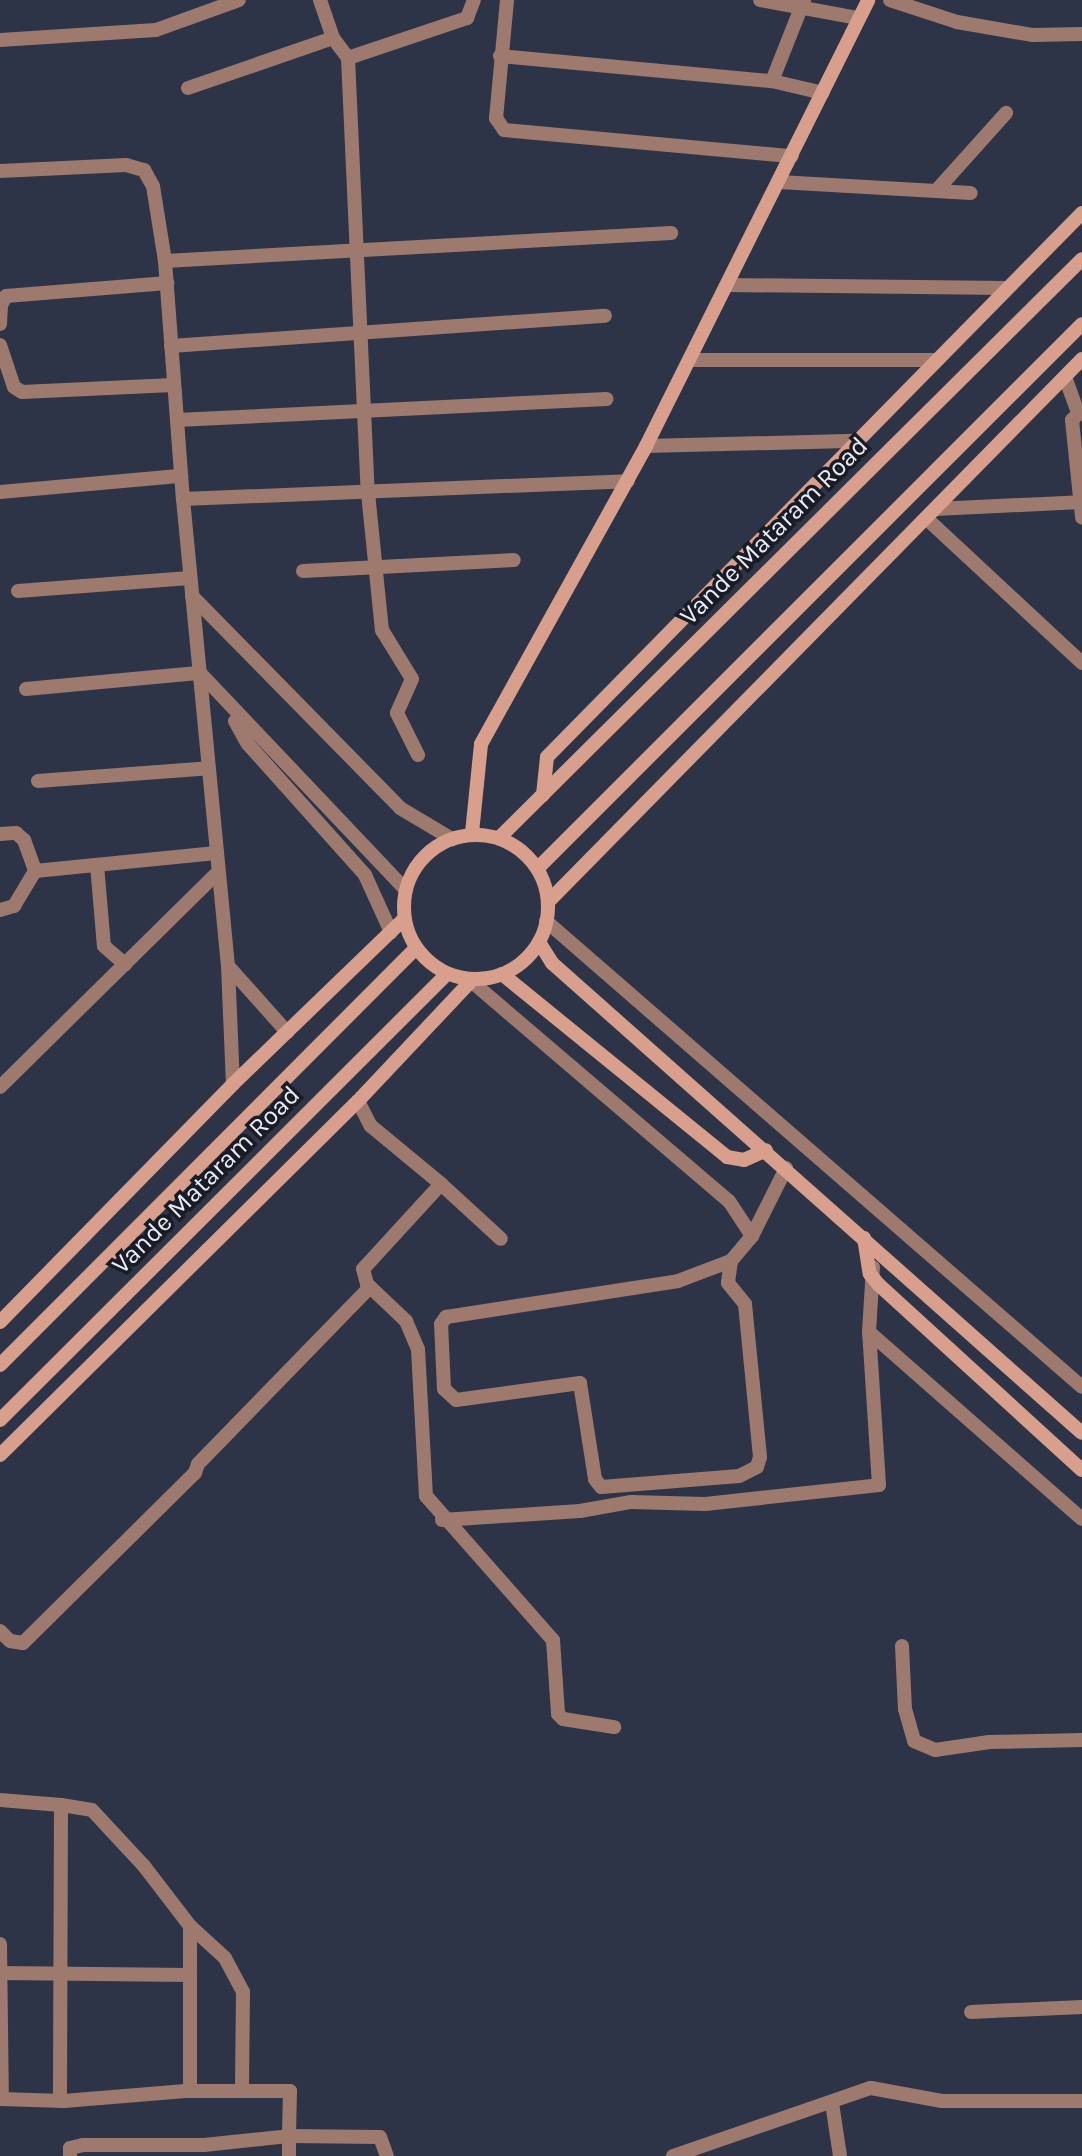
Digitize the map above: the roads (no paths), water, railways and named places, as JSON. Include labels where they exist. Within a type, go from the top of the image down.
[{"type":"street","points":[[0,40],[156,30],[239,0]]},
{"type":"street","points":[[320,0],[333,38],[348,58],[363,333],[368,493],[378,569],[382,630],[412,679],[397,713],[418,755]]},
{"type":"street","points":[[348,58],[467,18],[474,0]]},
{"type":"street","points":[[507,0],[496,118],[504,130],[792,156]]},
{"type":"street","points":[[760,0],[803,2],[858,18]]},
{"type":"street","points":[[472,833],[481,744],[628,481],[869,0]]},
{"type":"street","points":[[890,0],[957,22],[1032,35],[1082,34]]},
{"type":"street","points":[[772,81],[803,2]]},
{"type":"street","points":[[188,88],[333,38]]},
{"type":"street","points":[[500,55],[772,81],[823,93]]},
{"type":"street","points":[[936,191],[1006,113]]},
{"type":"street","points":[[0,171],[126,165],[144,170],[153,186],[165,261],[190,579],[228,966],[233,1084]]},
{"type":"street","points":[[779,182],[971,193]]},
{"type":"street","points":[[543,795],[547,758],[1005,288],[1082,213]]},
{"type":"street","points":[[165,261],[671,233]]},
{"type":"street","name":"Vande Mataram Road","points":[[500,837],[1082,260]]},
{"type":"street","points":[[0,324],[1,305],[6,296],[167,283]]},
{"type":"street","points":[[728,285],[1005,288]]},
{"type":"street","points":[[172,346],[605,316]]},
{"type":"street","points":[[538,868],[1082,324]]},
{"type":"street","points":[[0,345],[14,387],[22,392],[173,384]]},
{"type":"street","points":[[549,901],[1082,359]]},
{"type":"street","points":[[690,360],[936,360]]},
{"type":"street","points":[[1065,377],[1080,410],[1072,420],[1082,517]]},
{"type":"street","points":[[177,420],[606,398]]},
{"type":"street","points":[[646,446],[857,441]]},
{"type":"street","points":[[0,492],[181,476]]},
{"type":"street","points":[[183,499],[628,481]]},
{"type":"street","points":[[930,513],[1081,494]]},
{"type":"street","points":[[930,513],[1082,663]]},
{"type":"street","points":[[303,571],[514,560]]},
{"type":"street","points":[[18,591],[190,579]]},
{"type":"street","points":[[192,596],[400,808],[452,839]]},
{"type":"street","points":[[26,690],[200,673]]},
{"type":"street","points":[[200,673],[224,703],[405,888]]},
{"type":"street","points":[[224,703],[248,744],[365,875],[391,932]]},
{"type":"street","points":[[38,781],[209,768]]},
{"type":"street","points":[[0,834],[16,833],[24,839],[35,871],[14,906],[0,910]]},
{"type":"street","points":[[0,1454],[358,1101],[471,981],[517,968],[539,942],[549,901],[538,868],[522,849],[500,837],[472,833],[452,839],[419,861],[405,888],[404,919],[416,948],[447,974],[471,981],[729,1202],[752,1236]]},
{"type":"street","points":[[35,871],[216,853]]},
{"type":"street","points":[[97,865],[104,946],[125,964]]},
{"type":"street","points":[[0,1087],[218,872]]},
{"type":"street","points":[[0,1322],[233,1084],[404,919]]},
{"type":"street","points":[[546,922],[1082,1387]]},
{"type":"street","points":[[539,942],[552,963],[1082,1433]]},
{"type":"street","name":"Vande Mataram Road","points":[[0,1365],[416,948]]},
{"type":"street","points":[[228,966],[287,1032]]},
{"type":"street","name":"Vande Mataram Road","points":[[0,1420],[447,974]]},
{"type":"street","points":[[502,974],[727,1157],[744,1160],[766,1150]]},
{"type":"street","points":[[358,1101],[371,1126],[501,1240]]},
{"type":"street","points":[[731,1261],[728,1283],[745,1304],[760,1457],[757,1467],[739,1476],[601,1487],[595,1479],[580,1383],[456,1400],[444,1389],[441,1324],[446,1317],[678,1281],[731,1261],[752,1236],[786,1168]]},
{"type":"street","points":[[440,1184],[363,1269],[370,1287],[406,1321],[418,1349],[426,1496],[442,1520],[553,1640],[558,1714],[563,1719],[614,1727]]},
{"type":"street","points":[[442,1520],[580,1511],[631,1503],[705,1504],[879,1485],[869,1332],[870,1274],[864,1238]]},
{"type":"street","points":[[870,1274],[880,1252]]},
{"type":"street","points":[[870,1274],[1082,1470]]},
{"type":"street","points":[[0,1631],[10,1641],[23,1643],[195,1474],[198,1464],[370,1287]]},
{"type":"street","points":[[869,1332],[1082,1519]]},
{"type":"street","points":[[902,1646],[905,1709],[914,1741],[935,1750],[989,1742],[1082,1740]]},
{"type":"street","points":[[0,1800],[61,1805],[92,1811],[144,1866],[190,1926],[225,1958],[243,1992],[242,2091]]},
{"type":"street","points":[[60,2101],[61,1805]]},
{"type":"street","points":[[190,1926],[190,2091]]},
{"type":"street","points":[[0,1944],[1,2099],[60,2101],[190,2091],[290,2091],[289,2156]]},
{"type":"street","points":[[1,1973],[190,1975]]},
{"type":"street","points":[[971,2012],[1082,2007]]},
{"type":"street","points":[[673,2156],[718,2137],[832,2103],[871,2088],[942,2101],[1082,2101]]},
{"type":"street","points":[[832,2103],[840,2156]]},
{"type":"street","points":[[70,2156],[70,2148],[83,2145],[204,2145],[289,2136],[380,2137],[387,2156]]}]
